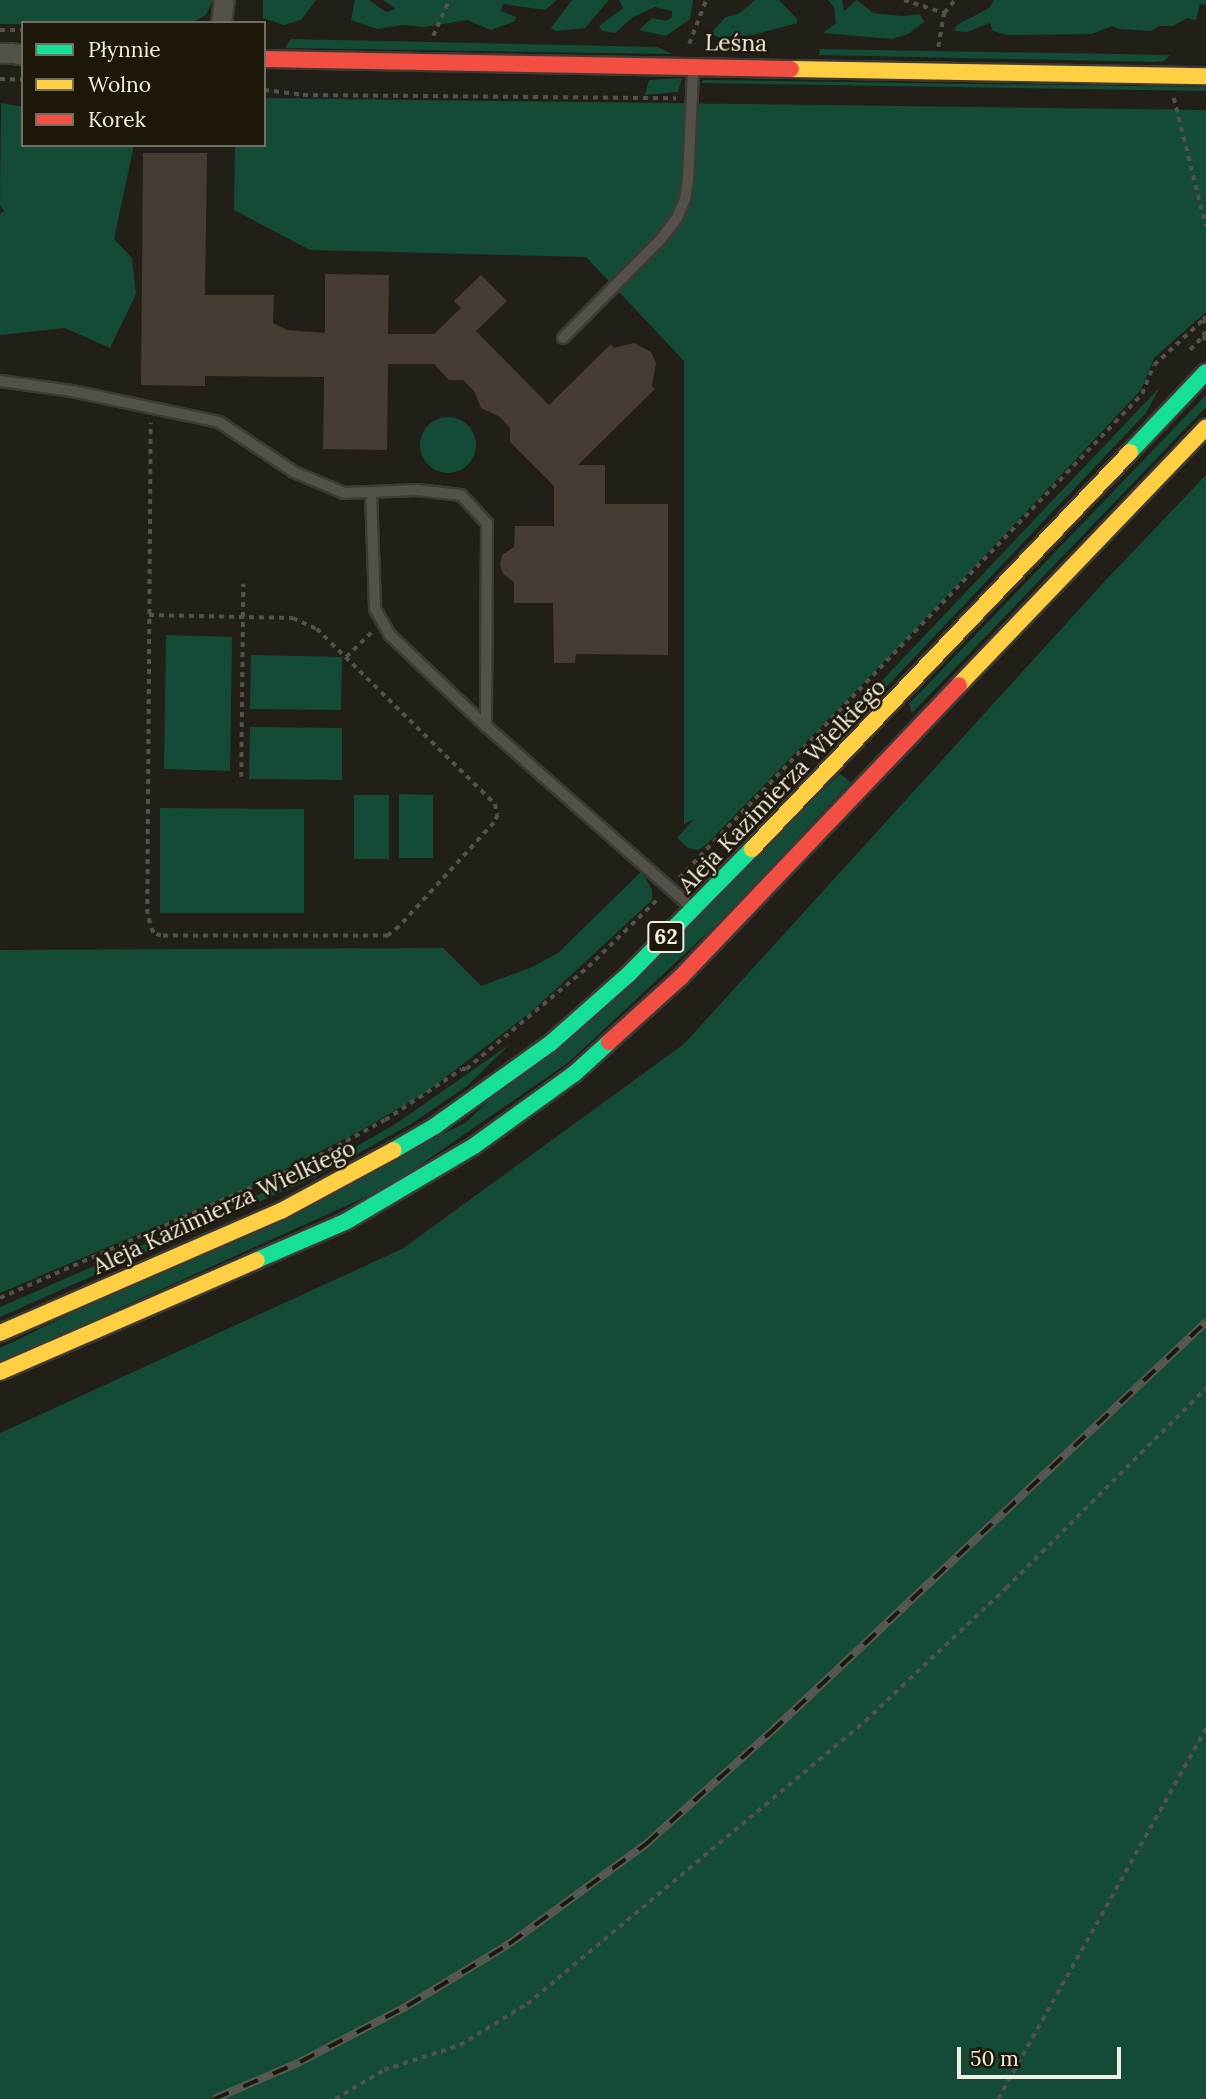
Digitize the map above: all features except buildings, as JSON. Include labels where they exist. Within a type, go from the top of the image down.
[{"type":"main road","name":"Leśna","points":[[266,59],[690,59],[1206,76]]},
{"type":"main road","name":"Aleja Kazimierza Wielkiego","points":[[0,1372],[345,1222],[474,1146],[574,1074],[647,1010],[1206,372]]},
{"type":"main road","name":"Aleja Kazimierza Wielkiego","points":[[0,1333],[281,1211],[362,1170],[435,1126],[561,1035],[884,738],[1206,428]]},
{"type":"street","points":[[222,21],[225,0]]},
{"type":"street","points":[[0,53],[21,54]]},
{"type":"lane","points":[[563,338],[661,239],[677,218],[685,199],[688,179],[692,93],[690,59]]},
{"type":"lane","points":[[0,382],[72,391],[219,422],[294,472],[344,493],[417,490],[461,495],[487,523],[486,726]]},
{"type":"lane","points":[[372,492],[375,609],[390,635],[486,726],[694,910]]},
{"type":"path","points":[[432,37],[449,0]]},
{"type":"path","points":[[690,59],[706,0]]},
{"type":"path","points":[[904,0],[944,13]]},
{"type":"path","points":[[938,47],[944,13],[955,0]]},
{"type":"path","points":[[0,30],[21,30]]},
{"type":"path","points":[[0,79],[21,80]]},
{"type":"path","points":[[266,90],[303,95],[670,99],[692,93]]},
{"type":"path","points":[[1173,93],[1195,170],[1206,226]]},
{"type":"path","points":[[1206,317],[1203,320],[1206,323]]},
{"type":"path","points":[[1206,332],[1203,337],[1206,340]]},
{"type":"path","points":[[149,615],[293,618],[317,629],[495,804],[498,815],[494,823],[388,936],[161,936],[153,933],[147,914],[150,407]]},
{"type":"path","points":[[241,777],[243,584]]},
{"type":"path","points":[[346,657],[382,623]]},
{"type":"path","points":[[335,2099],[384,2070],[460,2045],[527,2004],[865,1721],[1006,1588],[1206,1388]]},
{"type":"path","points":[[998,2099],[1206,1728]]},
{"type":"green space","points":[[0,0],[213,0],[206,15],[195,21],[21,21],[21,24],[0,24]]},
{"type":"green space","points":[[263,0],[316,0],[301,20],[284,25],[263,18]]},
{"type":"green space","points":[[355,0],[369,0],[386,12],[396,9],[383,0],[557,0],[545,10],[503,4],[501,11],[516,17],[515,21],[491,30],[467,20],[425,27],[402,25],[377,29],[351,20]]},
{"type":"green space","points":[[572,0],[609,0],[585,28],[556,31],[551,28]]},
{"type":"green space","points":[[619,0],[693,0],[690,19],[666,36],[639,30],[652,18],[666,21],[672,17],[672,11],[655,7],[633,17],[615,33],[602,31],[599,26],[623,8]]},
{"type":"green space","points":[[755,0],[779,0],[797,19],[797,23],[753,35],[719,37],[710,34],[726,17],[740,13]]},
{"type":"green space","points":[[828,0],[842,0],[844,11],[857,0],[873,13],[902,16],[920,14],[924,22],[908,34],[892,39],[823,33],[836,23],[834,7]]},
{"type":"green space","points":[[994,0],[1206,0],[1206,5],[1200,4],[1196,20],[1187,18],[1173,26],[1159,26],[1151,31],[1112,26],[1092,34],[1007,35],[993,31],[990,23],[967,32],[954,31],[957,25],[989,8]]},
{"type":"green space","points":[[291,39],[657,47],[673,54],[285,48]]},
{"type":"green space","points":[[820,49],[1170,55],[1164,61],[1155,62],[819,55]]},
{"type":"green space","points":[[682,78],[678,92],[645,95],[649,80]]},
{"type":"green space","points":[[703,80],[1206,87],[1206,91],[701,83]]},
{"type":"green space","points":[[266,98],[1206,110],[1206,312],[1154,358],[1141,390],[910,635],[705,846],[698,850],[688,848],[677,838],[694,819],[684,824],[684,361],[586,257],[310,250],[234,210],[235,147],[266,147]]},
{"type":"green space","points":[[1,103],[21,107],[21,147],[134,147],[114,239],[132,258],[136,294],[110,348],[65,328],[0,335],[0,214],[4,211],[0,205]]},
{"type":"green space","points":[[1160,387],[1146,413],[871,703],[839,726]]},
{"type":"green space","points":[[1206,395],[1206,407],[912,713],[909,704]]},
{"type":"green space","points":[[442,417],[454,417],[464,421],[472,429],[476,445],[472,461],[464,469],[454,473],[442,473],[432,469],[424,461],[420,451],[420,439],[424,429],[432,421]]},
{"type":"green space","points":[[1206,475],[1206,2099],[0,2099],[0,1433],[402,1249],[684,1044],[1104,582]]},
{"type":"green space","points":[[166,635],[232,637],[230,771],[164,769]]},
{"type":"green space","points":[[251,655],[342,657],[341,710],[250,709]]},
{"type":"green space","points":[[250,727],[342,728],[342,780],[249,779]]},
{"type":"green space","points":[[840,774],[851,782],[718,923],[569,1062],[388,1187],[0,1362],[0,1348],[465,1123]]},
{"type":"green space","points":[[399,794],[433,795],[433,858],[399,858]]},
{"type":"green space","points":[[354,795],[389,795],[389,859],[354,859]]},
{"type":"green space","points":[[160,808],[304,809],[304,913],[160,913]]},
{"type":"green space","points":[[642,871],[652,890],[652,900],[531,1012],[425,1093],[360,1131],[254,1185],[0,1293],[0,950],[443,948],[481,986],[530,968],[558,953]]},
{"type":"green space","points":[[510,1044],[467,1086],[411,1124],[315,1177],[0,1317],[0,1307],[338,1157],[397,1123]]},
{"type":"railway","points":[[214,2099],[300,2062],[407,2006],[509,1944],[646,1844],[771,1732],[1206,1322]]},
{"type":"traffic: fast","points":[[1130,452],[1206,372]]},
{"type":"traffic: fast","points":[[394,1150],[435,1126],[551,1043],[629,974],[752,849]]},
{"type":"traffic: fast","points":[[257,1260],[345,1222],[474,1146],[574,1074],[609,1042]]},
{"type":"traffic: slow","points":[[791,69],[1206,76]]},
{"type":"traffic: slow","points":[[959,685],[1206,427]]},
{"type":"traffic: slow","points":[[752,849],[1130,452]]},
{"type":"traffic: slow","points":[[0,1333],[281,1211],[394,1150]]},
{"type":"traffic: slow","points":[[0,1372],[257,1260]]},
{"type":"traffic: jam","points":[[266,59],[791,69]]},
{"type":"traffic: jam","points":[[609,1042],[681,977],[959,685]]}]
